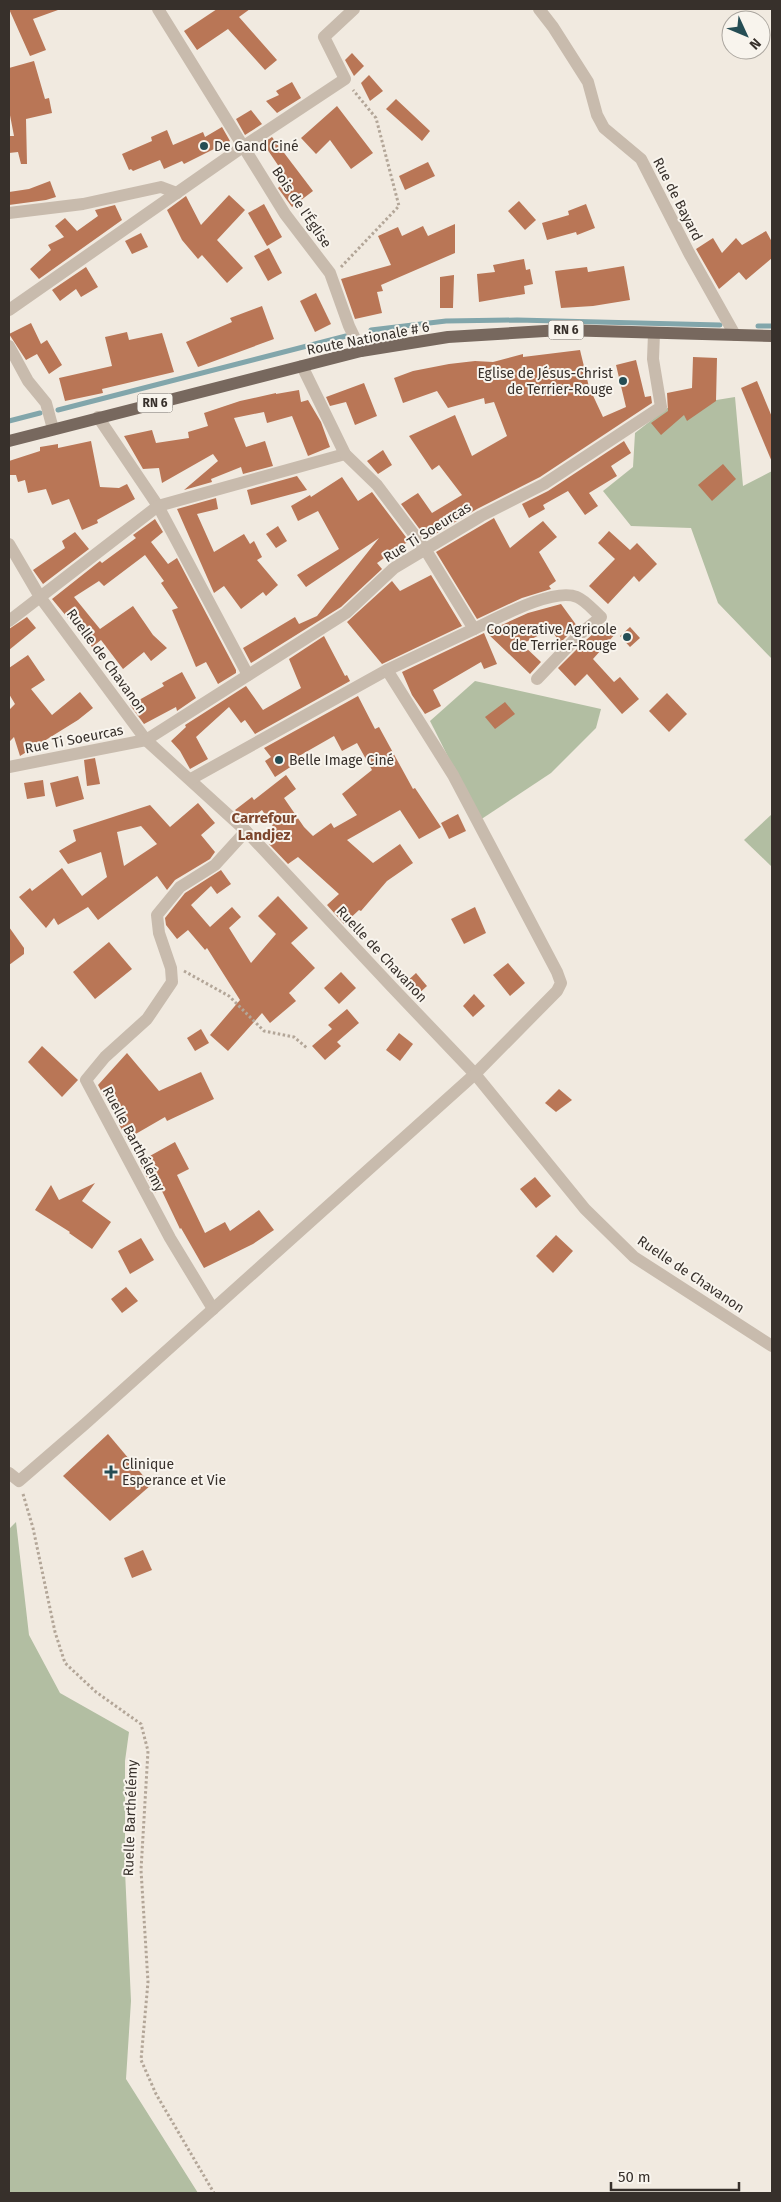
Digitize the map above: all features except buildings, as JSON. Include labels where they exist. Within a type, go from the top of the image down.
[{"type":"main road","name":"Route Nationale # 6","points":[[9,441],[362,351],[448,337],[561,330],[772,336]]},
{"type":"street","name":"Bois de l'Église","points":[[158,9],[285,214],[331,277],[349,326],[362,351]]},
{"type":"street","points":[[9,310],[343,76],[324,37],[354,9]]},
{"type":"street","name":"Rue de Bayard","points":[[539,9],[553,27],[588,82],[597,115],[604,128],[641,159],[689,253],[735,335]]},
{"type":"street","points":[[9,213],[83,204],[161,186],[177,193]]},
{"type":"street","name":"Rue Ti Soeurcas","points":[[9,767],[146,740],[346,613],[394,568],[481,516],[544,484],[661,407],[653,359],[654,334]]},
{"type":"street","points":[[9,346],[28,381],[46,403],[53,429]]},
{"type":"street","points":[[302,366],[345,454],[377,485],[425,550],[474,630]]},
{"type":"street","points":[[98,417],[158,506],[248,675]]},
{"type":"street","points":[[9,621],[158,506],[345,454]]},
{"type":"street","name":"Ruelle de Chavanon","points":[[9,544],[40,597],[146,740],[246,831],[475,1074],[585,1208],[634,1257],[772,1346]]},
{"type":"street","points":[[191,779],[387,670],[511,611],[556,595],[577,597],[601,617],[580,634],[537,679]]},
{"type":"street","points":[[14,1477],[86,1424],[475,1074],[557,991],[561,983],[558,972],[453,775],[387,670]]},
{"type":"street","points":[[171,968],[159,932],[157,915],[180,888],[215,865],[246,831]]},
{"type":"street","name":"Ruelle Barthélémy","points":[[171,968],[172,982],[147,1019],[105,1057],[86,1080],[170,1238],[213,1310]]},
{"type":"path","points":[[331,277],[399,206],[376,118],[343,76]]},
{"type":"path","points":[[171,968],[188,972],[229,996],[264,1031],[294,1037],[307,1048]]},
{"type":"path","name":"Ruelle Barthélémy","points":[[14,1477],[33,1528],[55,1632],[65,1663],[96,1692],[141,1724],[148,1751],[141,1870],[148,1982],[141,2060],[156,2094],[214,2193]]},
{"type":"green space","points":[[735,397],[743,486],[772,471],[772,659],[718,603],[691,528],[631,526],[603,491],[633,467],[635,433],[667,408]]},
{"type":"green space","points":[[475,681],[601,709],[596,728],[551,773],[480,820],[430,721]]},
{"type":"green space","points":[[772,814],[772,867],[744,840]]},
{"type":"green space","points":[[16,1522],[29,1635],[60,1693],[129,1732],[125,1761],[125,1871],[131,2001],[126,2079],[198,2193],[9,2193],[9,1529]]},
{"type":"waterway","points":[[371,330],[446,321],[517,320],[720,325]]},
{"type":"waterway","points":[[758,326],[772,326]]},
{"type":"waterway","points":[[58,410],[346,336]]},
{"type":"waterway","points":[[9,421],[40,413]]},
{"type":"place","name":"De Gand Ciné","points":[[204,146]]},
{"type":"place","name":"Eglise de Jésus-Christ de Terrier-Rouge","points":[[623,381]]},
{"type":"place","name":"Cooperative Agricole de Terrier-Rouge","points":[[627,637]]},
{"type":"place","name":"Belle Image Ciné","points":[[279,760]]},
{"type":"place","name":"Clinique Esperance et Vie","points":[[111,1472]]},
{"type":"district","name":"Carrefour Landjez","points":[[264,826]]}]
